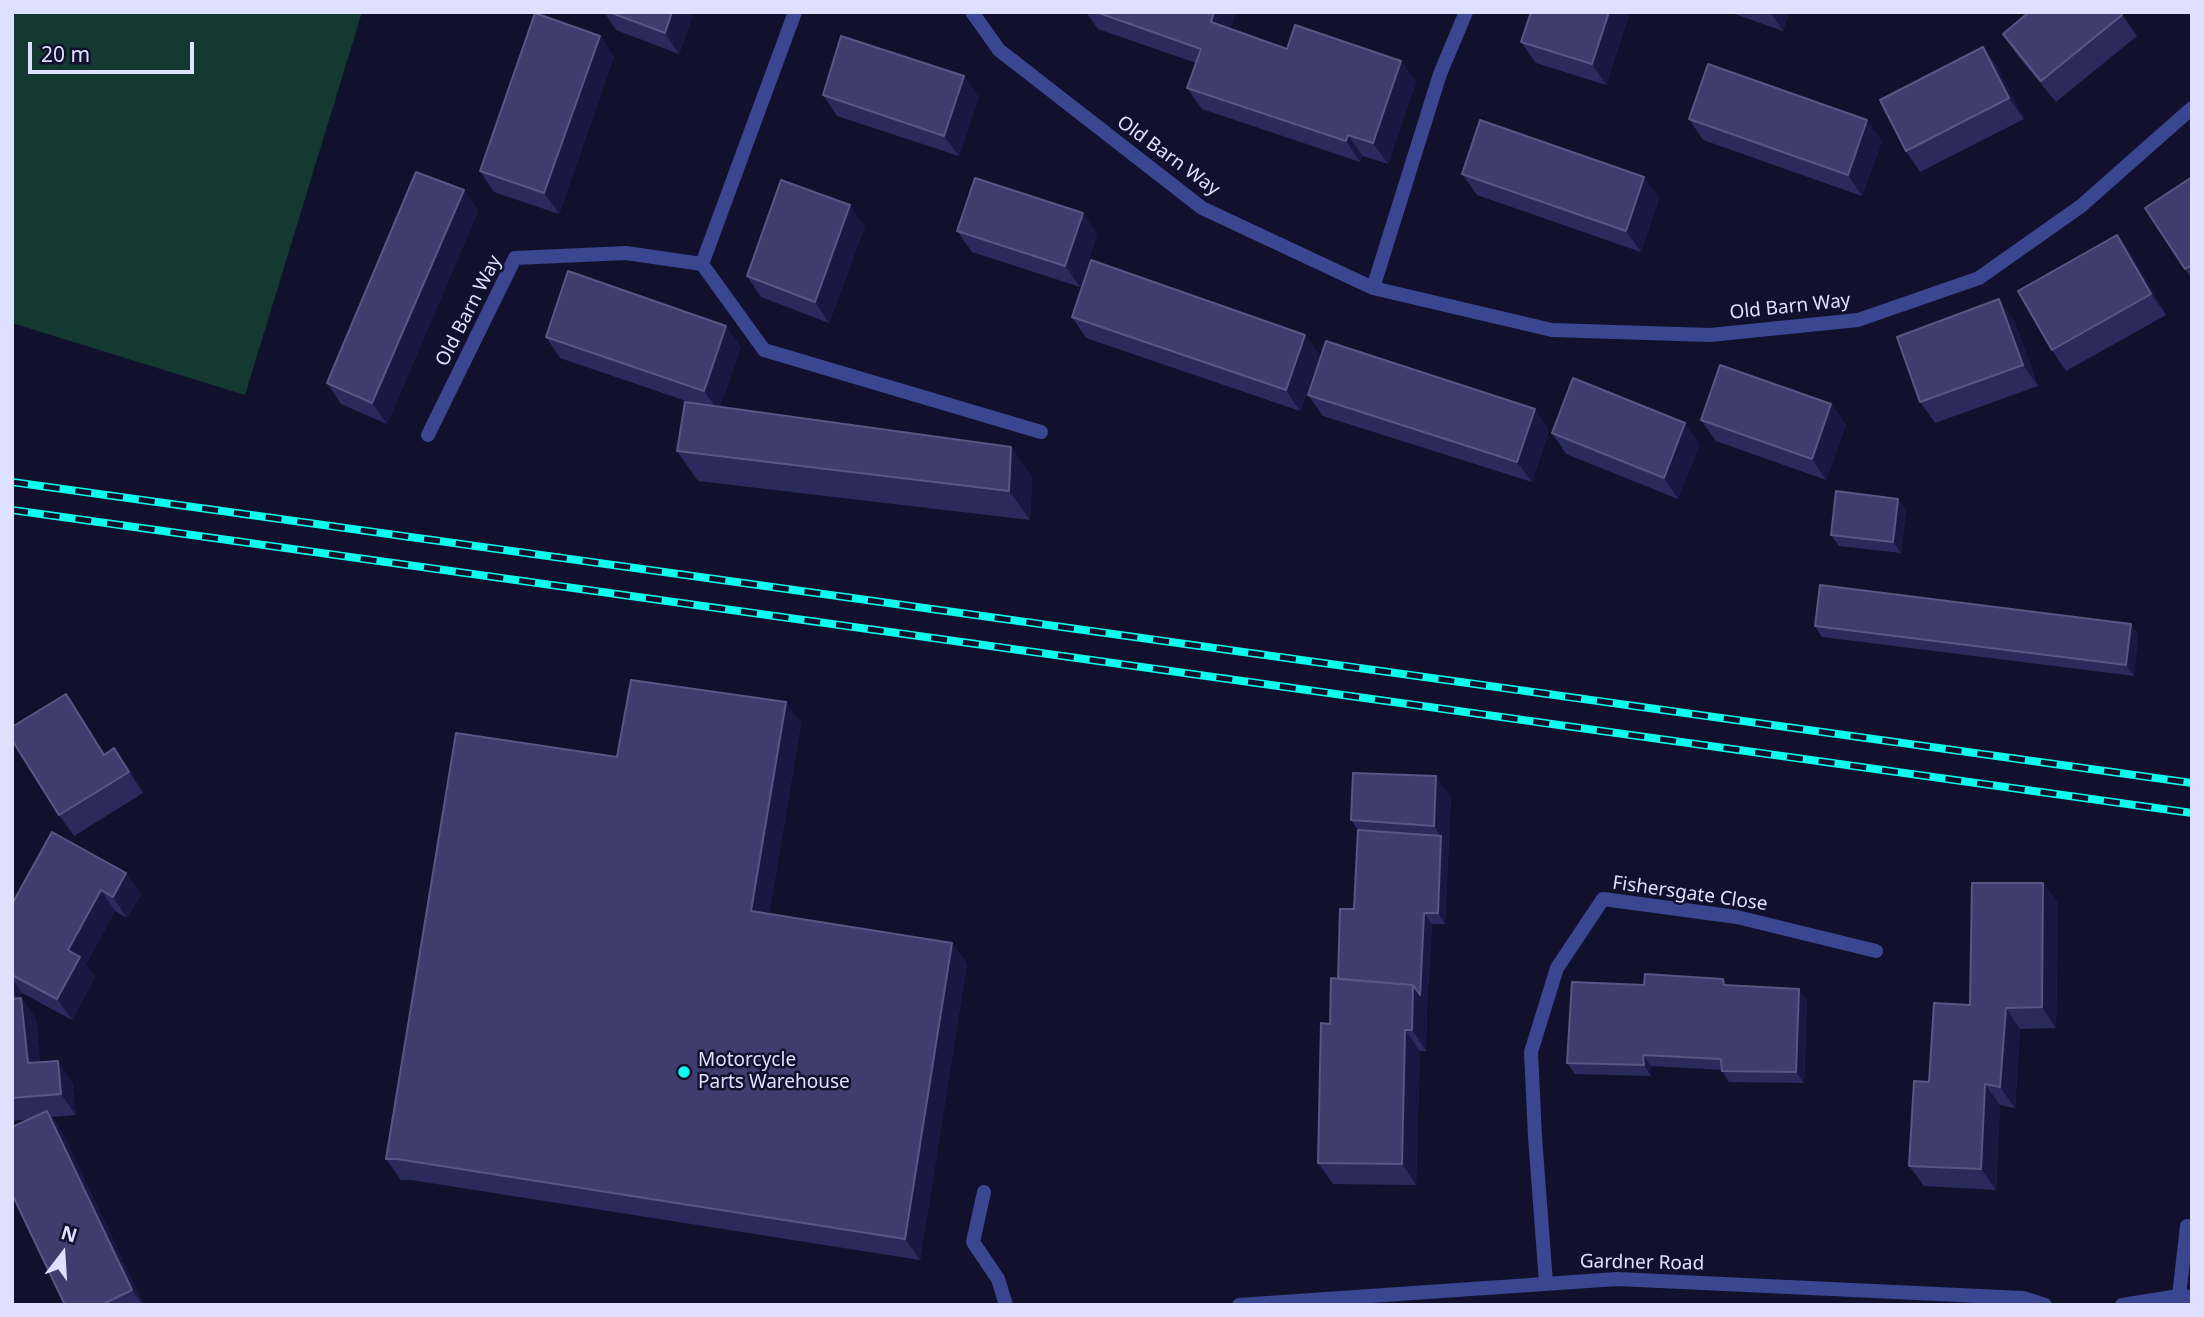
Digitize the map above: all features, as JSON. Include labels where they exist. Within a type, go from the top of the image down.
[{"type":"street","points":[[795,12],[702,264],[764,350],[1041,432]]},
{"type":"street","name":"Old Barn Way","points":[[972,12],[999,50],[1202,208],[1373,288],[1552,330],[1710,335],[1858,320],[1979,278],[2081,206],[2192,108]]},
{"type":"street","points":[[1373,288],[1440,74],[1466,12]]},
{"type":"street","name":"Old Barn Way","points":[[428,435],[515,258],[626,253],[702,264]]},
{"type":"street","name":"Fishersgate Close","points":[[1546,1283],[1531,1052],[1557,968],[1603,899],[1737,916],[1876,951]]},
{"type":"street","points":[[984,1192],[973,1242],[998,1279],[1006,1305]]},
{"type":"street","points":[[2122,1305],[2185,1296],[2187,1226]]},
{"type":"street","name":"Gardner Road","points":[[1238,1305],[1617,1279],[2023,1298],[2045,1305]]},
{"type":"green space","points":[[12,12],[362,12],[245,395],[12,323]]},
{"type":"building","points":[[609,12],[672,12],[665,33]]},
{"type":"building","points":[[1096,12],[1214,12],[1211,22],[1287,49],[1295,25],[1401,61],[1373,143],[1348,135],[1346,141],[1187,88],[1201,49]]},
{"type":"building","points":[[1531,12],[1609,12],[1592,64],[1521,42]]},
{"type":"building","points":[[2029,12],[2120,12],[2122,15],[2041,81],[2003,34]]},
{"type":"building","points":[[535,13],[600,36],[544,193],[480,171]]},
{"type":"building","points":[[841,36],[964,76],[944,136],[823,95]]},
{"type":"building","points":[[1983,47],[2009,98],[1906,151],[1880,100]]},
{"type":"building","points":[[1708,64],[1867,120],[1848,175],[1689,119]]},
{"type":"building","points":[[1480,120],[1644,177],[1626,231],[1462,174]]},
{"type":"building","points":[[416,172],[464,190],[372,403],[327,383]]},
{"type":"building","points":[[2192,177],[2192,265],[2185,269],[2145,208]]},
{"type":"building","points":[[975,178],[1083,213],[1065,266],[957,231]]},
{"type":"building","points":[[781,180],[850,205],[815,302],[747,276]]},
{"type":"building","points":[[2117,235],[2151,294],[2052,350],[2018,291]]},
{"type":"building","points":[[1091,260],[1305,335],[1286,390],[1072,317]]},
{"type":"building","points":[[568,271],[726,326],[704,391],[546,337]]},
{"type":"building","points":[[1999,299],[2023,365],[1920,402],[1897,337]]},
{"type":"building","points":[[1326,341],[1535,409],[1517,462],[1308,395]]},
{"type":"building","points":[[1720,365],[1831,404],[1812,459],[1701,420]]},
{"type":"building","points":[[1573,378],[1685,423],[1664,478],[1552,433]]},
{"type":"building","points":[[685,402],[1011,447],[1009,491],[677,451]]},
{"type":"building","points":[[1836,491],[1898,499],[1893,542],[1831,535]]},
{"type":"building","points":[[1820,585],[2131,624],[2126,665],[1815,626]]},
{"type":"building","name":"Motorcycle Parts Warehouse","points":[[631,680],[786,702],[751,911],[952,943],[905,1239],[386,1159],[456,733],[617,757]]},
{"type":"building","points":[[66,694],[104,755],[114,748],[129,772],[59,815],[12,740],[12,727]]},
{"type":"building","points":[[1353,773],[1436,776],[1434,826],[1351,820]]},
{"type":"building","points":[[1358,830],[1441,836],[1438,913],[1424,913],[1420,995],[1413,985],[1338,979],[1340,909],[1354,909]]},
{"type":"building","points":[[52,832],[126,873],[113,897],[101,890],[68,950],[80,957],[57,999],[12,975],[12,904]]},
{"type":"building","points":[[1972,883],[2043,883],[2042,1007],[2006,1008],[2000,1087],[1985,1084],[1981,1169],[1909,1166],[1914,1081],[1929,1082],[1934,1003],[1970,1005]]},
{"type":"building","points":[[1645,974],[1723,979],[1724,985],[1799,989],[1796,1072],[1722,1071],[1721,1059],[1643,1055],[1644,1065],[1567,1063],[1572,982],[1644,985]]},
{"type":"building","points":[[1331,978],[1413,985],[1412,1030],[1405,1030],[1402,1164],[1318,1163],[1321,1023],[1330,1024]]},
{"type":"building","points":[[21,998],[28,1063],[58,1061],[61,1094],[12,1098],[12,999]]},
{"type":"building","points":[[47,1111],[132,1290],[101,1305],[65,1305],[12,1194],[12,1127]]},
{"type":"railway","points":[[12,482],[2192,783]]},
{"type":"railway","points":[[12,510],[2192,813]]},
{"type":"place","name":"Motorcycle Parts Warehouse","points":[[684,1072]]}]
